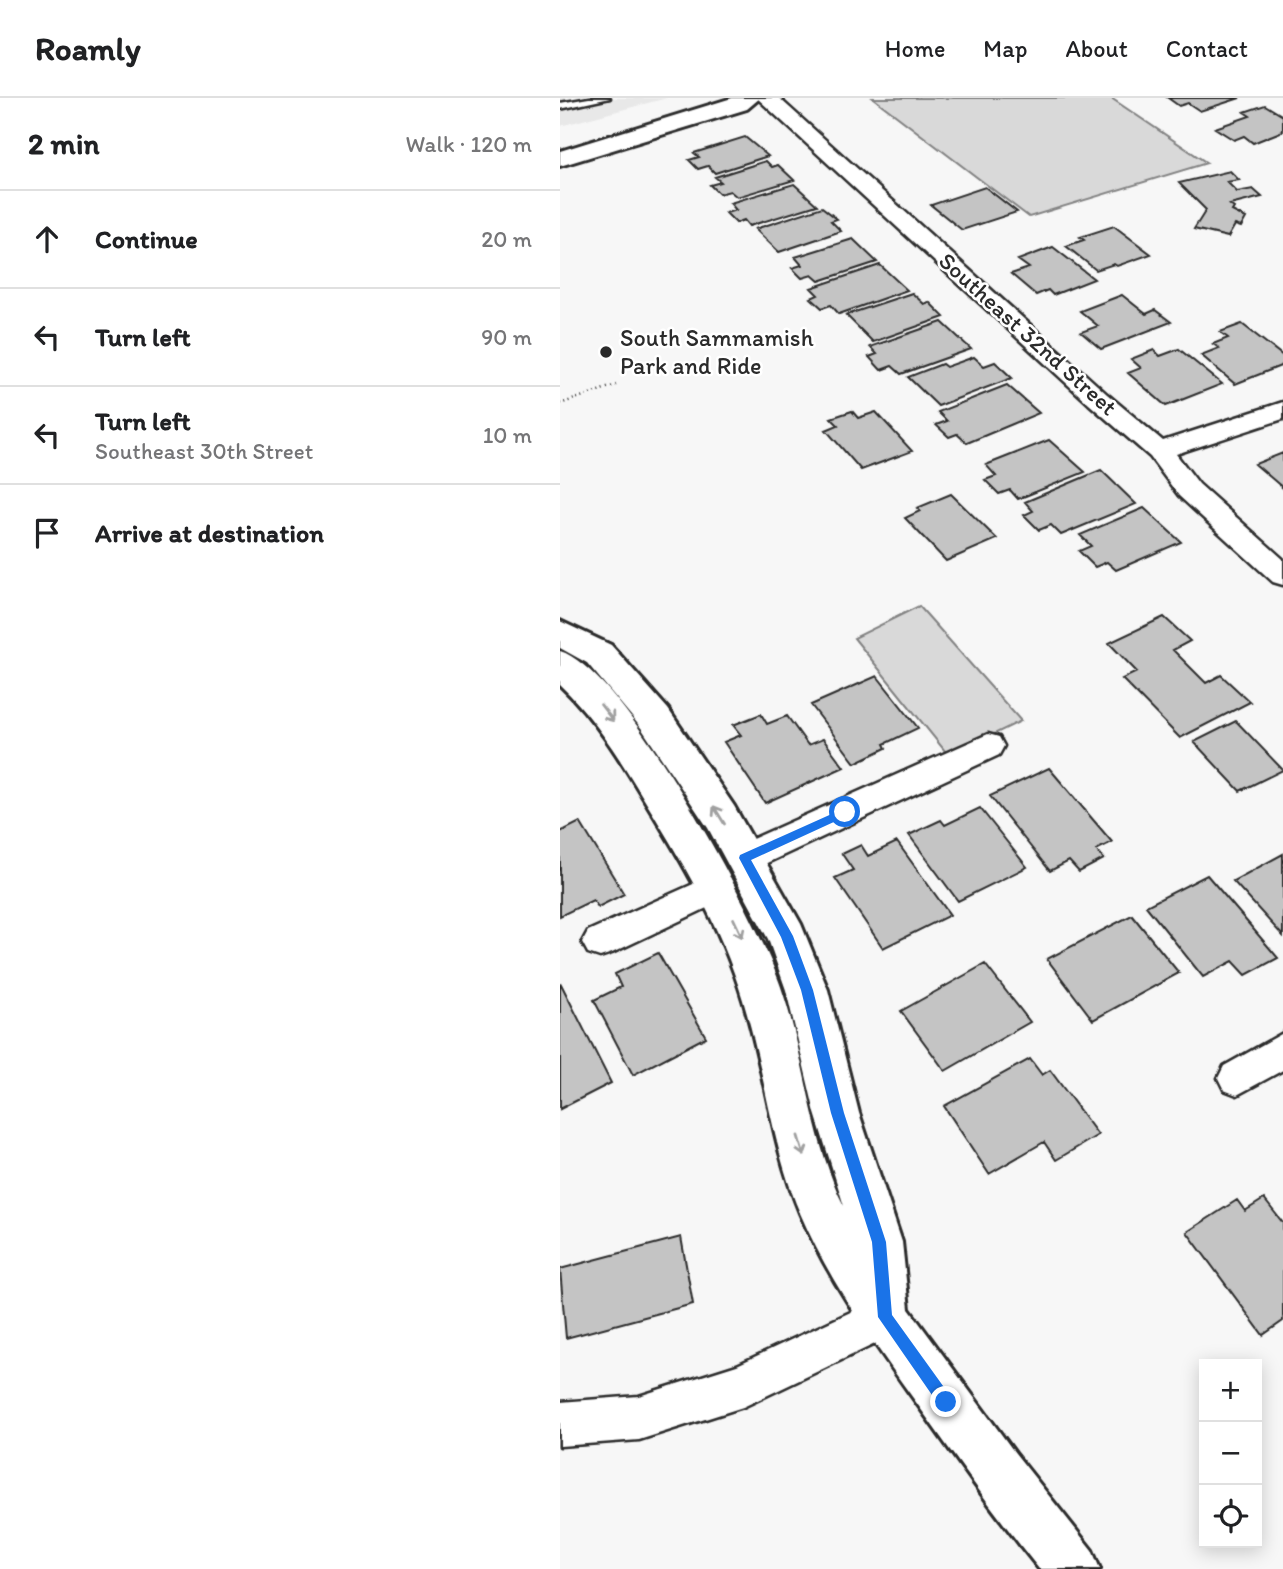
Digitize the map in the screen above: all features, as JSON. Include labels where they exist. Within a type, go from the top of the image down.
[{"type":"street","points":[[560,144],[719,98]]},
{"type":"street","points":[[560,159],[739,104],[748,98]]},
{"type":"street","name":"Southeast 32nd Street","points":[[766,98],[1159,451],[1189,490],[1283,575]]},
{"type":"street","points":[[1159,451],[1283,410]]},
{"type":"street","points":[[560,633],[599,654],[633,690],[662,730],[731,872],[748,949],[769,1015],[799,1138],[820,1207],[844,1255],[885,1317],[1030,1517],[1073,1569]]},
{"type":"street","points":[[560,664],[606,710],[731,872]]},
{"type":"street","points":[[600,942],[731,872],[988,746]]},
{"type":"street","points":[[1237,1078],[1283,1050]]},
{"type":"street","points":[[560,1424],[639,1418],[743,1385],[885,1317]]},
{"type":"lane","points":[[560,105],[605,98]]},
{"type":"path","points":[[560,404],[616,385]]},
{"type":"shaded area","points":[[560,98],[667,98],[560,126]]},
{"type":"shaded area","points":[[873,98],[1111,98],[1207,163],[1029,217]]},
{"type":"shaded area","points":[[919,606],[1021,721],[949,756],[854,638]]},
{"type":"building","points":[[1168,98],[1240,98],[1200,111],[1188,103],[1179,106]]},
{"type":"building","points":[[1265,105],[1283,116],[1283,131],[1253,143],[1244,136],[1234,140],[1215,128],[1250,116],[1244,112]]},
{"type":"building","points":[[745,137],[768,156],[715,173],[708,166],[698,169],[689,160],[699,157],[694,153]]},
{"type":"building","points":[[766,161],[772,167],[778,165],[794,180],[737,197],[730,191],[719,194],[710,185],[721,182],[715,177]]},
{"type":"building","points":[[1230,171],[1239,180],[1227,182],[1237,192],[1253,189],[1262,197],[1230,205],[1234,208],[1232,211],[1246,218],[1241,227],[1235,225],[1228,237],[1194,229],[1206,210],[1179,183]]},
{"type":"building","points":[[794,184],[817,205],[749,226],[744,220],[736,223],[726,213],[736,210],[730,203]]},
{"type":"building","points":[[985,187],[1017,212],[962,230],[931,205]]},
{"type":"building","points":[[822,207],[837,219],[831,221],[841,231],[779,252],[755,229]]},
{"type":"building","points":[[1114,226],[1151,254],[1096,270],[1066,246],[1084,240],[1080,237]]},
{"type":"building","points":[[853,239],[877,262],[819,281],[812,275],[802,278],[792,268],[802,265],[795,257]]},
{"type":"building","points":[[1053,247],[1094,279],[1053,295],[1048,290],[1036,295],[1011,274],[1029,268],[1018,260]]},
{"type":"building","points":[[880,265],[907,290],[839,314],[831,305],[822,308],[811,298],[818,295],[811,288]]},
{"type":"building","points":[[912,293],[924,304],[929,302],[944,317],[873,342],[846,315]]},
{"type":"building","points":[[1122,295],[1146,314],[1155,310],[1171,322],[1101,349],[1081,332],[1098,326],[1080,311]]},
{"type":"building","points":[[942,322],[971,349],[901,374],[892,366],[881,370],[869,357],[877,354],[870,347]]},
{"type":"building","points":[[1242,324],[1283,356],[1283,365],[1235,384],[1201,355],[1219,348],[1213,344],[1228,338],[1220,332]]},
{"type":"building","points":[[1179,349],[1222,384],[1166,406],[1128,373],[1141,368],[1131,359],[1154,350],[1160,356]]},
{"type":"building","points":[[974,357],[984,366],[995,362],[1012,378],[938,406],[908,377],[942,364],[946,367]]},
{"type":"building","points":[[1007,385],[1039,413],[967,443],[957,434],[949,437],[936,425],[947,421],[938,412]]},
{"type":"building","points":[[852,411],[858,418],[876,412],[912,451],[861,470],[826,430],[838,425],[831,418]]},
{"type":"building","points":[[1049,440],[1085,472],[1018,499],[1010,490],[999,494],[985,480],[996,476],[986,465]]},
{"type":"building","points":[[1283,453],[1283,488],[1255,464]]},
{"type":"building","points":[[1101,470],[1136,504],[1061,535],[1051,525],[1039,530],[1024,515],[1033,511],[1025,502]]},
{"type":"building","points":[[951,494],[997,539],[946,561],[905,518],[920,511],[917,508]]},
{"type":"building","points":[[1144,508],[1181,542],[1116,570],[1107,562],[1095,567],[1079,551],[1091,546],[1080,535]]},
{"type":"building","points":[[1164,617],[1190,641],[1173,650],[1206,683],[1221,675],[1250,702],[1180,738],[1122,679],[1137,672],[1109,643]]},
{"type":"building","points":[[877,676],[918,728],[884,744],[886,748],[855,763],[811,705]]},
{"type":"building","points":[[761,714],[767,724],[787,716],[808,745],[823,739],[844,767],[765,803],[724,742],[741,735],[733,725]]},
{"type":"building","points":[[1236,721],[1283,770],[1240,791],[1194,742]]},
{"type":"building","points":[[1049,768],[1112,842],[1096,850],[1104,859],[1079,872],[1069,861],[1050,871],[990,796]]},
{"type":"building","points":[[980,808],[1027,867],[958,901],[909,835],[941,820],[945,825]]},
{"type":"building","points":[[580,822],[624,894],[598,907],[593,900],[560,916],[560,832]]},
{"type":"building","points":[[897,842],[950,915],[883,948],[835,878],[853,870],[842,854],[861,845],[868,856]]},
{"type":"building","points":[[1283,854],[1283,936],[1233,881]]},
{"type":"building","points":[[1207,875],[1278,958],[1246,975],[1233,961],[1203,977],[1146,906]]},
{"type":"building","points":[[1132,915],[1179,973],[1093,1020],[1047,959]]},
{"type":"building","points":[[658,953],[706,1037],[633,1075],[594,1000],[621,987],[615,974]]},
{"type":"building","points":[[985,964],[1030,1022],[945,1071],[901,1011]]},
{"type":"building","points":[[560,985],[611,1083],[560,1109]]},
{"type":"building","points":[[1030,1059],[1042,1075],[1050,1070],[1098,1135],[1056,1160],[1044,1142],[989,1174],[944,1106]]},
{"type":"building","points":[[1264,1199],[1283,1223],[1283,1321],[1263,1335],[1187,1232],[1237,1200],[1245,1211]]},
{"type":"building","points":[[681,1237],[693,1304],[566,1338],[560,1269]]},
{"type":"place","name":"South Sammamish Park and Ride","points":[[606,352]]},
{"type":"route","points":[[845,812],[744,858],[787,936],[807,990],[838,1113],[879,1242],[885,1317],[946,1402]]}]
